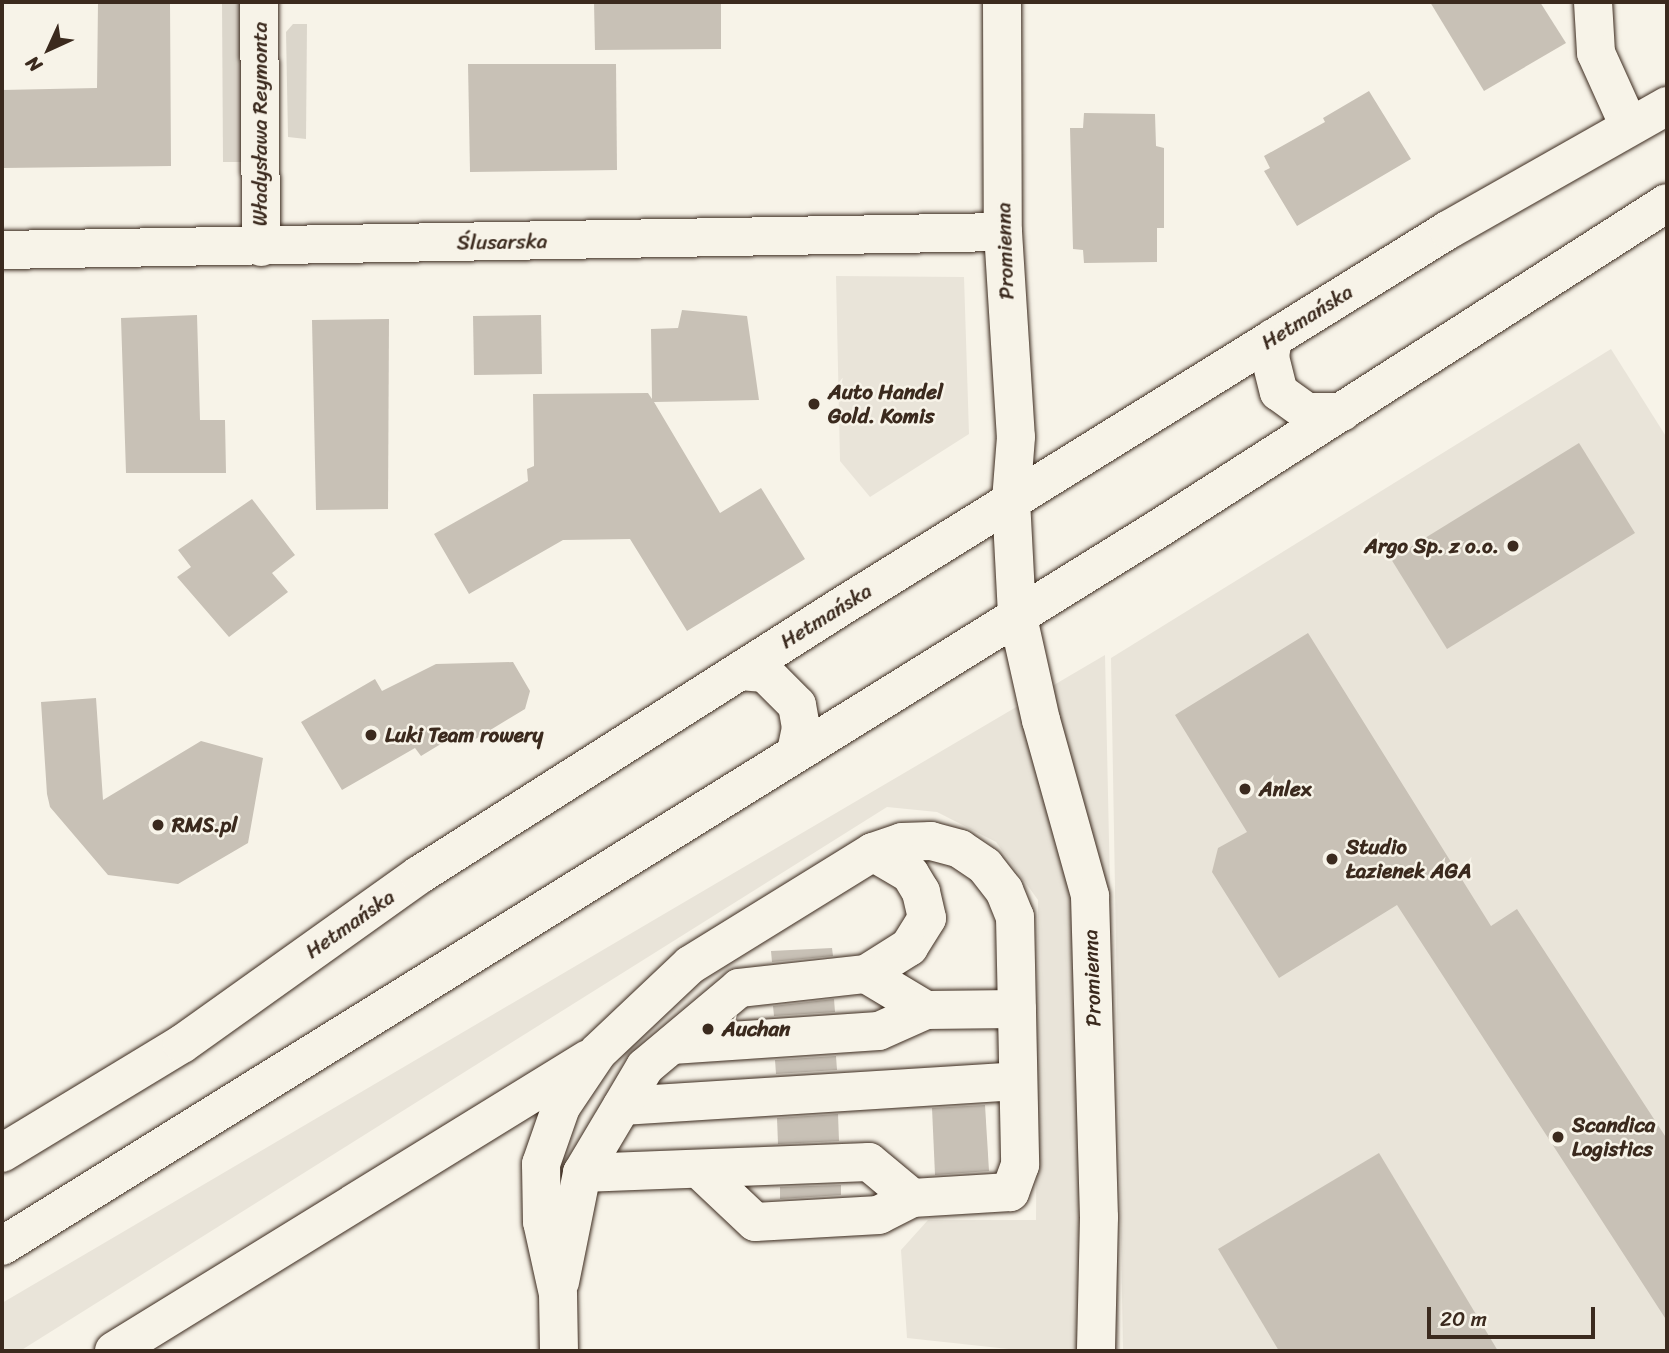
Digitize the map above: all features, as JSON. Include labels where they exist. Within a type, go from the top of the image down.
[{"type":"main road","name":"Władysława Reymonta","points":[[259,2],[261,247]]},
{"type":"main road","name":"Promienna","points":[[1002,2],[1003,232],[1016,437],[1011,500],[1017,613],[1041,720],[1090,896],[1099,1217],[1096,1351]]},
{"type":"main road","points":[[1594,2],[1596,52],[1629,125]]},
{"type":"main road","name":"Hetmańska","points":[[2,1153],[181,1044],[419,875],[1011,500],[1273,338],[1629,125],[1667,106]]},
{"type":"main road","points":[[2,1246],[216,1117],[1017,613],[1342,412],[1667,203]]},
{"type":"main road","name":"Ślusarska","points":[[2,250],[1003,232]]},
{"type":"main road","points":[[1273,338],[1272,375],[1279,392],[1307,412],[1342,412]]},
{"type":"main road","points":[[740,671],[765,673],[797,705],[801,728],[796,752]]},
{"type":"main road","points":[[114,1351],[598,1052],[690,965],[873,852],[902,842],[931,841],[960,849],[985,866],[1004,890],[1015,917],[1020,1165],[1010,1192],[912,1198],[879,1215],[755,1222],[699,1169]]},
{"type":"main road","points":[[558,1294],[582,1173],[645,1067],[739,988],[866,974],[909,947],[927,918],[921,892],[910,874],[873,852]]},
{"type":"main road","points":[[866,974],[926,1010]]},
{"type":"main road","points":[[672,1045],[879,1031],[926,1010],[1017,1009]]},
{"type":"main road","points":[[559,1351],[558,1294],[542,1223],[541,1164],[561,1107],[598,1052]]},
{"type":"main road","points":[[622,1106],[1017,1081]]},
{"type":"main road","points":[[582,1173],[869,1162],[912,1198]]},
{"type":"shaded area","points":[[222,2],[242,2],[244,162],[223,162]]},
{"type":"shaded area","points":[[293,24],[307,24],[306,139],[288,137],[286,32]]},
{"type":"shaded area","points":[[836,276],[964,277],[969,434],[870,497],[840,461]]},
{"type":"shaded area","points":[[1611,349],[1667,438],[1667,1351],[1123,1351],[1111,658]]},
{"type":"shaded area","points":[[1105,655],[1120,1351],[1027,1351],[907,1338],[901,1250],[928,1220],[1036,1220],[1038,900],[996,842],[937,812],[887,807],[20,1351],[2,1351],[2,1303]]},
{"type":"building","points":[[98,2],[170,2],[171,166],[2,168],[2,90],[97,88]]},
{"type":"building","points":[[594,2],[721,2],[721,49],[595,50]]},
{"type":"building","points":[[1430,2],[1540,2],[1566,43],[1484,91]]},
{"type":"building","points":[[468,64],[616,64],[617,170],[470,172]]},
{"type":"building","points":[[1369,91],[1411,159],[1297,226],[1264,171],[1270,168],[1264,156],[1325,122],[1323,118]]},
{"type":"building","points":[[1084,113],[1155,114],[1156,146],[1164,148],[1164,228],[1157,228],[1157,262],[1084,263],[1083,250],[1073,249],[1070,128],[1083,128]]},
{"type":"building","points":[[682,310],[747,316],[759,400],[654,402],[720,513],[761,488],[805,559],[687,631],[630,539],[563,540],[469,594],[434,534],[528,481],[527,469],[534,466],[533,394],[648,393],[652,399],[651,329],[678,328]]},
{"type":"building","points":[[197,315],[200,420],[225,420],[226,473],[126,473],[121,318]]},
{"type":"building","points":[[541,315],[542,374],[474,375],[473,316]]},
{"type":"building","points":[[389,319],[388,509],[316,510],[312,320]]},
{"type":"building","name":"Argo Sp. z o.o.","points":[[1579,443],[1635,533],[1447,649],[1391,559]]},
{"type":"building","points":[[252,499],[295,555],[272,573],[288,592],[229,637],[177,577],[191,567],[178,550]]},
{"type":"building","points":[[1308,633],[1491,926],[1517,909],[1667,1139],[1667,1321],[1397,905],[1279,978],[1212,872],[1218,848],[1247,832],[1175,715]]},
{"type":"building","points":[[513,662],[530,691],[525,709],[469,743],[449,739],[421,756],[415,748],[342,790],[301,722],[375,679],[382,691],[436,664]]},
{"type":"building","name":"RMS.pl","points":[[96,698],[103,800],[201,741],[263,758],[248,843],[178,884],[108,875],[50,807],[47,794],[41,702]]},
{"type":"building","points":[[832,948],[833,956],[772,962],[771,951]]},
{"type":"building","points":[[834,999],[835,1012],[774,1016],[773,1006]]},
{"type":"building","points":[[836,1056],[837,1070],[776,1074],[775,1060]]},
{"type":"building","points":[[985,1105],[989,1171],[935,1175],[932,1108]]},
{"type":"building","points":[[838,1114],[839,1141],[778,1144],[777,1118]]},
{"type":"building","points":[[1379,1153],[1498,1351],[1279,1351],[1218,1249]]},
{"type":"building","points":[[841,1185],[841,1195],[780,1199],[780,1187]]},
{"type":"place","name":"Auto Handel Gold. Komis","points":[[814,404]]},
{"type":"place","name":"Argo Sp. z o.o.","points":[[1513,546]]},
{"type":"place","name":"Luki Team rowery","points":[[371,735]]},
{"type":"place","name":"Anlex","points":[[1245,789]]},
{"type":"place","name":"RMS.pl","points":[[158,825]]},
{"type":"place","name":"Studio Łazienek AGA","points":[[1332,859]]},
{"type":"place","name":"Auchan","points":[[708,1029]]},
{"type":"place","name":"Scandica Logistics","points":[[1558,1137]]}]
